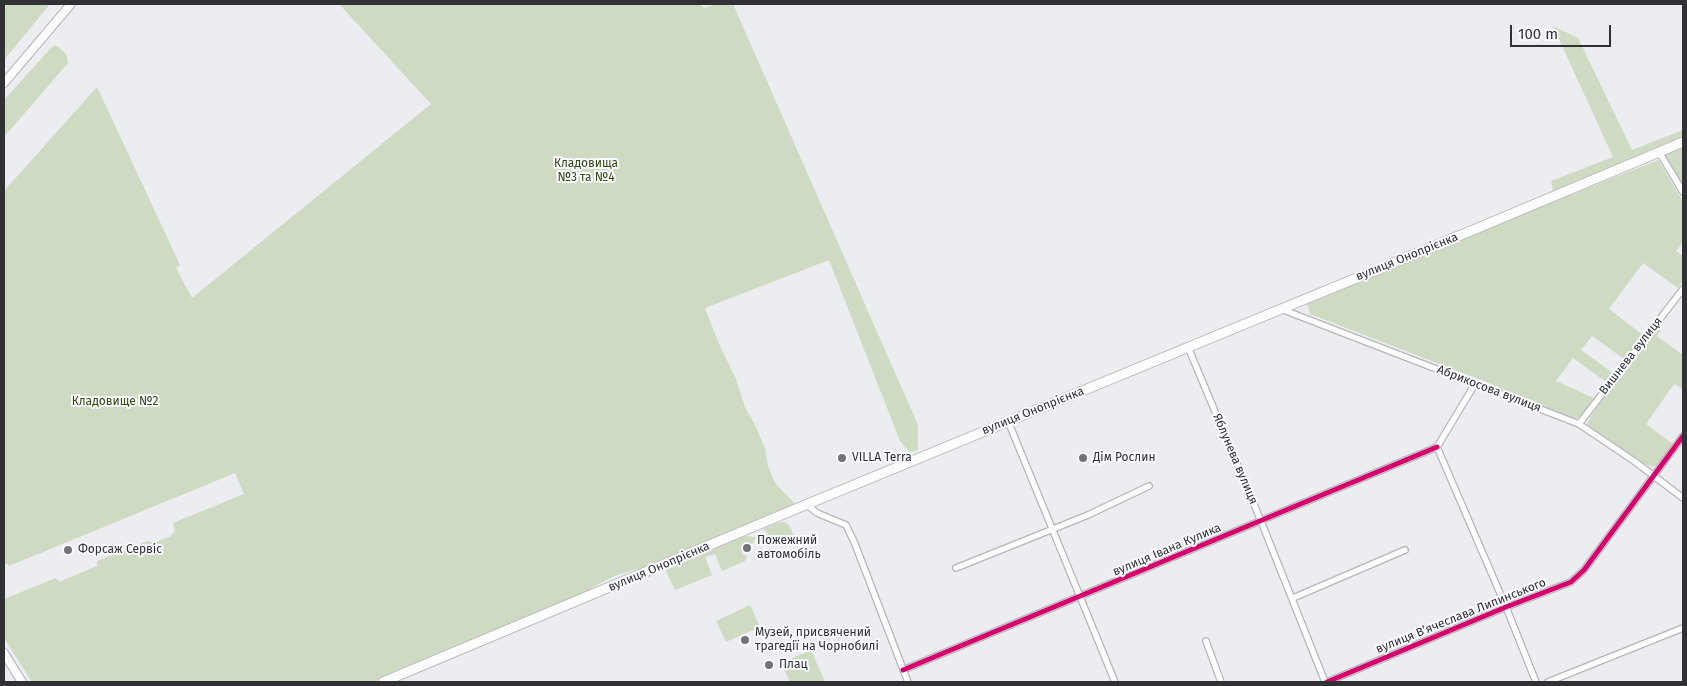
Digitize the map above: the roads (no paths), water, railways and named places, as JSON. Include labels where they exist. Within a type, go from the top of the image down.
[{"type":"main road","points":[[4,83],[71,4]]},
{"type":"main road","name":"вулиця Онопрієнка","points":[[383,682],[806,504],[1683,142]]},
{"type":"main road","points":[[4,653],[22,682]]},
{"type":"street","points":[[1659,152],[1683,192]]},
{"type":"street","name":"Вишнева вулиця","points":[[1580,424],[1683,289]]},
{"type":"street","name":"Абрикосова вулиця","points":[[1281,308],[1580,424],[1683,498]]},
{"type":"street","name":"Яблунева вулиця","points":[[1188,347],[1326,682]]},
{"type":"street","points":[[1475,384],[1437,447],[1536,682]]},
{"type":"street","points":[[1008,422],[1115,682]]},
{"type":"street","name":"вулиця Вʼячеслава Липинського","points":[[1326,682],[1571,582],[1584,570],[1683,436]]},
{"type":"street","name":"вулиця Івана Кулика","points":[[904,670],[1437,447]]},
{"type":"street","points":[[956,568],[1052,529],[1149,486]]},
{"type":"street","points":[[806,504],[817,513],[846,525],[908,682]]},
{"type":"street","points":[[1293,598],[1405,550]]},
{"type":"street","points":[[1548,682],[1683,628]]},
{"type":"street","points":[[1206,641],[1221,682]]},
{"type":"place","name":"VILLA Terra","points":[[842,458]]},
{"type":"place","name":"Дім Рослин","points":[[1083,458]]},
{"type":"place","name":"Пожежний автомобіль","points":[[747,548]]},
{"type":"place","name":"Форсаж Сервіс","points":[[68,550]]},
{"type":"place","name":"Музей, присвячений трагедії на Чорнобилі","points":[[745,640]]},
{"type":"place","name":"Плац","points":[[769,665]]},
{"type":"park label","name":"Кладовища №3 та №4","points":[[586,171]]},
{"type":"park label","name":"Кладовище №2","points":[[115,402]]}]
